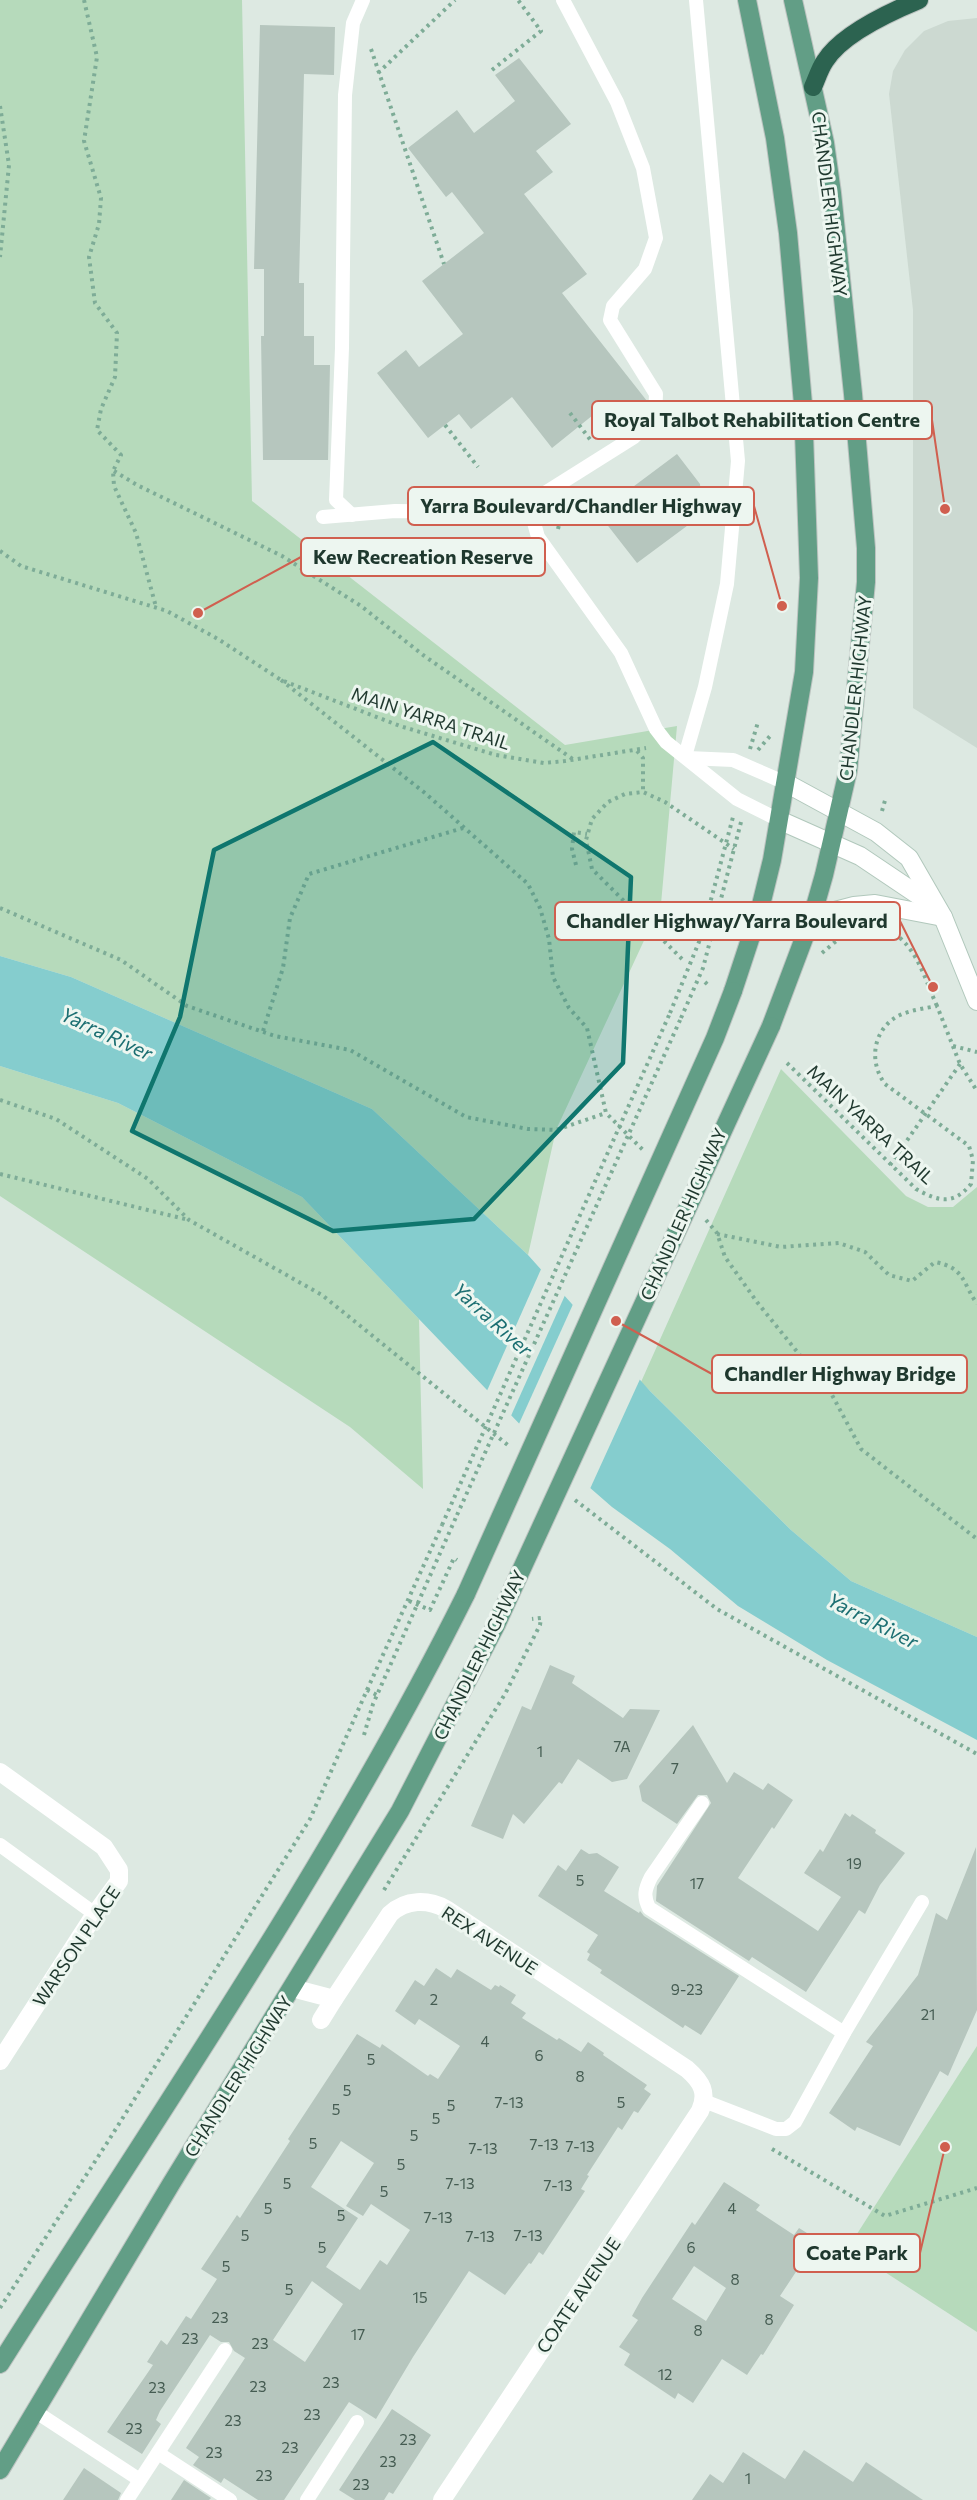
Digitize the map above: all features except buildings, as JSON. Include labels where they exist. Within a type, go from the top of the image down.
[{"type":"highway","points":[[813,87],[824,61],[839,44],[900,8],[919,0]]},
{"type":"main road","points":[[0,2364],[340,1828],[420,1686],[466,1594],[716,1038],[760,909],[786,783],[804,672],[809,578],[803,404],[788,233],[775,138],[747,0]]},
{"type":"main road","name":"CHANDLER HIGHWAY","points":[[0,2470],[171,2184],[399,1811],[496,1625],[771,1026],[812,917],[832,843],[851,753],[866,582],[866,548],[833,202],[825,143],[793,0]]},
{"type":"street","points":[[786,783],[839,810],[903,852],[915,867],[939,911],[977,1001]]},
{"type":"street","points":[[779,820],[868,861],[939,911]]},
{"type":"street","points":[[812,917],[854,906],[875,904],[939,911]]},
{"type":"street","name":"WARSON PLACE","points":[[0,2061],[95,1914],[119,1881],[119,1870],[104,1847],[2,1778]]},
{"type":"street","name":"REX AVENUE","points":[[321,2020],[390,1914],[396,1908],[422,1902],[432,1903],[446,1909],[687,2069],[703,2094]]},
{"type":"street","points":[[292,1988],[334,1999]]},
{"type":"street","name":"COATE AVENUE","points":[[442,2500],[700,2111],[703,2094]]},
{"type":"lane","points":[[563,0],[617,102],[643,168],[656,238],[645,268],[613,306],[610,320],[656,394],[655,417],[634,437],[544,493],[536,504],[532,519],[538,537],[621,652],[656,729],[671,747],[737,800],[779,820]]},
{"type":"lane","points":[[686,757],[705,687],[727,584],[738,460],[696,0]]},
{"type":"lane","points":[[352,515],[336,500],[342,358],[345,95],[353,23],[360,4]]},
{"type":"lane","points":[[323,517],[395,511],[478,512],[532,519]]},
{"type":"lane","points":[[686,757],[733,760],[786,783]]},
{"type":"lane","points":[[702,1803],[651,1877],[645,1889],[644,1899],[649,1908],[844,2033]]},
{"type":"lane","points":[[0,1845],[95,1914]]},
{"type":"lane","points":[[703,2094],[766,2126],[786,2129],[795,2122],[844,2033],[922,1902]]},
{"type":"lane","points":[[127,2500],[225,2350]]},
{"type":"lane","points":[[36,2412],[140,2480]]},
{"type":"lane","points":[[307,2500],[357,2422]]},
{"type":"lane","points":[[158,2453],[230,2500]]},
{"type":"path","points":[[84,0],[97,57],[84,141],[101,198],[99,224],[89,258],[95,303],[117,333],[115,376],[101,409],[97,430],[121,455],[113,471],[114,486],[136,532],[156,607]]},
{"type":"path","points":[[378,73],[455,0]]},
{"type":"path","points":[[492,70],[541,31],[518,0]]},
{"type":"path","points":[[360,4],[378,73],[444,264]]},
{"type":"path","points":[[0,106],[9,165],[0,257]]},
{"type":"path","points":[[570,413],[592,441],[600,459]]},
{"type":"path","points":[[445,425],[478,467]]},
{"type":"path","points":[[113,471],[292,562],[361,606],[423,655],[574,760]]},
{"type":"path","points":[[562,538],[557,528],[563,505],[570,500]]},
{"type":"path","name":"MAIN YARRA TRAIL","points":[[0,551],[21,567],[178,615],[281,680],[400,726],[496,755],[544,763],[637,751],[643,758],[643,792]]},
{"type":"path","points":[[281,680],[425,793],[528,884],[540,908],[549,939],[553,977],[569,1008],[587,1028],[606,1113],[645,1152]]},
{"type":"path","points":[[367,1690],[377,1695],[701,975],[734,849],[665,802],[643,792],[625,794],[608,802],[592,819],[587,834],[588,856],[595,873],[682,959]]},
{"type":"path","points":[[882,812],[886,797]]},
{"type":"path","points":[[262,1031],[283,968],[290,918],[309,874],[464,828]]},
{"type":"path","points":[[576,865],[572,849],[574,832],[587,834]]},
{"type":"path","points":[[0,2308],[107,2144],[310,1819],[670,1013],[701,937],[726,844]]},
{"type":"path","points":[[0,908],[121,960],[187,1006],[275,1036],[350,1050],[466,1117],[528,1130],[556,1130],[606,1113]]},
{"type":"path","points":[[820,955],[838,939],[857,927]]},
{"type":"path","points":[[878,929],[899,936],[911,950],[960,1064],[977,1091]]},
{"type":"path","points":[[705,982],[709,986]]},
{"type":"path","name":"MAIN YARRA TRAIL","points":[[787,1064],[916,1189],[931,1197],[956,1198],[970,1184],[973,1160],[969,1146],[885,1084],[878,1075],[873,1058],[881,1035],[893,1019],[902,1014],[937,1006]]},
{"type":"path","points":[[952,1046],[977,1053]]},
{"type":"path","points":[[890,1165],[960,1064]]},
{"type":"path","points":[[0,1100],[56,1119],[148,1179],[189,1220],[322,1295],[513,1449]]},
{"type":"path","points":[[0,1174],[189,1220]]},
{"type":"path","points":[[703,1217],[717,1233],[725,1257],[751,1293],[832,1395],[861,1449],[977,1539]]},
{"type":"path","points":[[717,1233],[781,1247],[839,1243],[865,1252],[889,1275],[912,1281],[935,1262],[952,1265],[968,1285],[977,1304]]},
{"type":"path","points":[[569,1494],[717,1609],[977,1754]]},
{"type":"path","points":[[409,1601],[430,1610],[454,1558]]},
{"type":"path","points":[[384,1891],[506,1694],[540,1626],[541,1618],[532,1619]]},
{"type":"path","points":[[770,2147],[885,2216],[977,2188]]},
{"type":"highlighted area","points":[[433,742],[631,877],[623,1063],[474,1219],[333,1231],[132,1131],[180,1017],[214,850]]},
{"type":"shaded area","points":[[977,18],[977,748],[913,708],[913,310],[889,94],[893,71],[905,50],[924,31],[948,21]]},
{"type":"green space","points":[[0,0],[242,0],[252,501],[565,745],[677,726],[661,904],[556,1130],[528,1255],[372,1109],[71,977],[0,956]]},
{"type":"green space","points":[[0,1066],[118,1103],[302,1197],[419,1319],[423,1489],[350,1427],[0,1196]]},
{"type":"green space","points":[[781,1069],[906,1196],[928,1207],[953,1207],[977,1187],[977,1637],[851,1581],[791,1530],[641,1382]]},
{"type":"green space","points":[[977,2046],[977,2332],[848,2248]]},
{"type":"water","name":"Yarra River","points":[[0,956],[71,977],[372,1109],[528,1255],[650,1391],[791,1530],[851,1581],[977,1637],[977,1740],[827,1660],[738,1606],[670,1549],[612,1507],[534,1439],[302,1197],[118,1103],[0,1066]]},
{"type":"pier","points":[[542,1267],[566,1293],[510,1418],[486,1393]]},
{"type":"pier","points":[[574,1302],[641,1377],[589,1491],[518,1426]]},
{"type":"place","name":"Royal Talbot Rehabilitation Centre","points":[[945,509]]},
{"type":"place","name":"Yarra Boulevard/Chandler Highway","points":[[782,606]]},
{"type":"place","name":"Kew Recreation Reserve","points":[[198,613]]},
{"type":"place","name":"Chandler Highway/Yarra Boulevard","points":[[933,987]]},
{"type":"place","name":"Chandler Highway Bridge","points":[[616,1321]]},
{"type":"place","name":"Coate Park","points":[[945,2147]]}]
